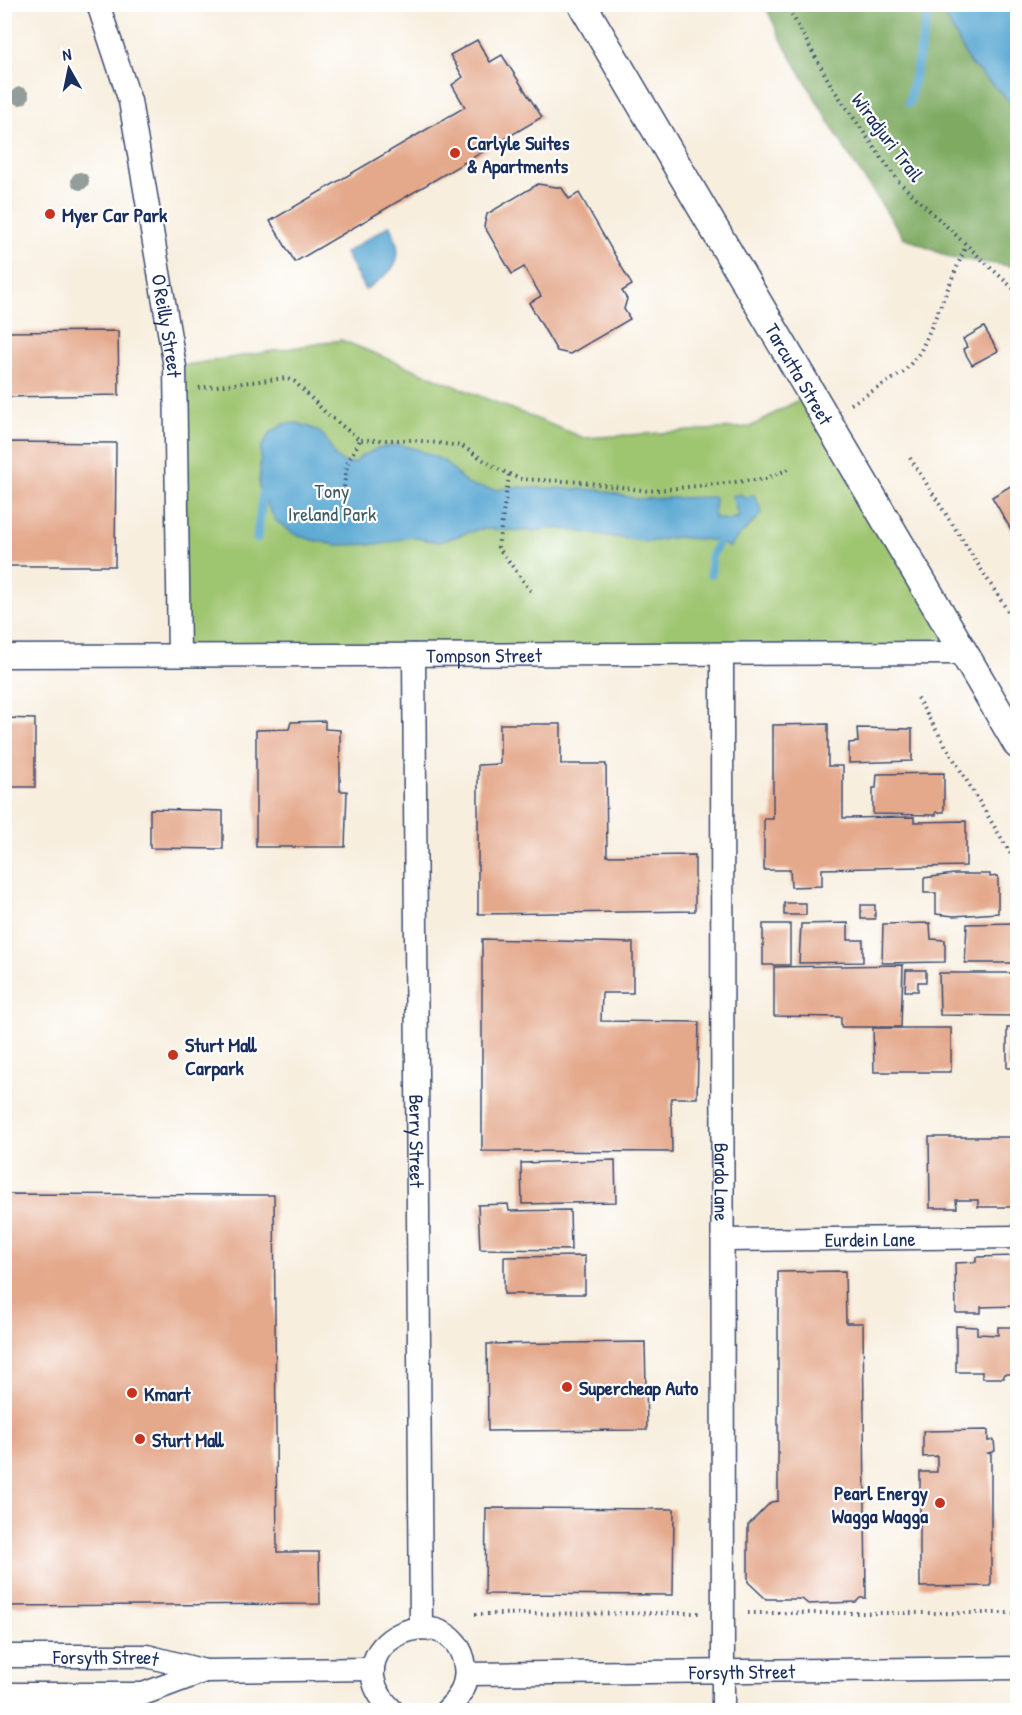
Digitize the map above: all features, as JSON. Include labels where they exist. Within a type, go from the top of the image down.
[{"type":"street","name":"O'Reilly Street","points":[[98,4],[130,101],[164,296],[176,391],[179,655]]},
{"type":"street","name":"Tarcutta Street","points":[[582,4],[1017,745]]},
{"type":"street","name":"Tompson Street","points":[[4,656],[964,653]]},
{"type":"street","name":"Bardo Lane","points":[[722,654],[723,1710]]},
{"type":"street","name":"Berry Street","points":[[414,655],[421,1628]]},
{"type":"street","name":"Eurdein Lane","points":[[723,1240],[1017,1237]]},
{"type":"street","points":[[393,1710],[381,1699],[374,1682],[378,1653],[393,1636],[407,1629],[421,1628],[436,1630],[448,1637],[464,1659],[466,1674],[463,1688],[456,1702],[447,1710]]},
{"type":"street","name":"Forsyth Street","points":[[4,1656],[147,1656],[205,1671],[374,1669]]},
{"type":"street","name":"Forsyth Street","points":[[466,1674],[1017,1668]]},
{"type":"street","name":"Forsyth Street","points":[[4,1694],[143,1694],[205,1671]]},
{"type":"path","name":"Wiradjuri Trail","points":[[786,4],[832,87],[898,181],[1017,293]]},
{"type":"path","points":[[872,392],[904,372],[921,351],[966,246]]},
{"type":"path","points":[[176,391],[286,378],[295,382],[326,413],[360,440],[412,440],[462,446],[509,475],[520,479],[583,482],[648,491],[765,479],[789,469]]},
{"type":"path","points":[[344,487],[347,464],[360,440]]},
{"type":"path","points":[[910,458],[1017,627]]},
{"type":"path","points":[[509,475],[498,547],[533,594]]},
{"type":"path","points":[[917,698],[1017,866]]},
{"type":"green space","points":[[765,5],[940,5],[970,63],[1017,108],[1017,267],[951,258],[903,237],[848,154],[784,45]]},
{"type":"green space","name":"Tony Ireland Park","points":[[341,340],[584,438],[750,427],[809,394],[960,654],[179,655],[175,367]]},
{"type":"water","points":[[940,5],[1017,5],[1017,108],[970,63]]},
{"type":"water","points":[[390,225],[398,248],[398,257],[384,277],[365,290],[345,253]]},
{"type":"water","points":[[298,423],[321,433],[336,458],[346,463],[355,463],[360,457],[378,448],[399,445],[416,449],[444,461],[468,485],[497,490],[515,487],[601,490],[636,499],[715,497],[714,518],[728,520],[739,517],[732,496],[741,494],[744,498],[754,495],[762,512],[729,548],[719,541],[676,537],[649,542],[555,528],[532,531],[479,529],[439,542],[410,537],[383,544],[336,545],[294,534],[275,520],[259,487],[261,448],[270,433],[284,424]]},
{"type":"building","points":[[477,40],[490,62],[502,55],[542,117],[295,262],[270,221],[465,107],[452,85],[463,77],[450,55]]},
{"type":"building","points":[[538,184],[562,188],[569,199],[579,193],[632,285],[622,291],[627,299],[624,309],[630,319],[570,354],[557,351],[529,303],[541,296],[524,267],[512,274],[484,226],[487,214]]},
{"type":"building","points":[[984,327],[998,351],[972,365],[963,349],[967,347],[963,339]]},
{"type":"building","points":[[118,331],[119,395],[4,397],[4,332]]},
{"type":"building","points":[[4,442],[116,443],[115,566],[4,566]]},
{"type":"building","points":[[1017,482],[1017,540],[992,497]]},
{"type":"building","points":[[4,718],[35,719],[35,787],[4,787]]},
{"type":"building","points":[[325,721],[325,729],[340,730],[340,791],[347,791],[345,847],[256,847],[256,730],[289,729],[291,722]]},
{"type":"building","points":[[500,724],[561,724],[561,764],[606,764],[607,856],[695,855],[695,911],[478,914],[478,765],[500,764]]},
{"type":"building","points":[[828,724],[828,766],[843,766],[843,818],[914,817],[914,822],[966,821],[966,866],[822,869],[822,886],[791,887],[790,870],[764,870],[764,819],[773,819],[773,725]]},
{"type":"building","points":[[857,728],[912,729],[912,761],[849,763],[849,743],[858,742]]},
{"type":"building","points":[[944,773],[944,812],[936,812],[936,815],[873,814],[873,788],[876,788],[877,774]]},
{"type":"building","points":[[150,809],[223,811],[223,849],[150,848]]},
{"type":"building","points":[[954,874],[998,876],[998,913],[954,916],[936,914],[936,893],[924,893],[924,878]]},
{"type":"building","points":[[784,903],[806,903],[806,915],[784,915]]},
{"type":"building","points":[[861,905],[875,905],[875,919],[861,919]]},
{"type":"building","points":[[848,923],[848,940],[863,940],[863,962],[799,963],[801,924]]},
{"type":"building","points":[[930,923],[931,939],[945,940],[945,962],[882,963],[883,924]]},
{"type":"building","points":[[1014,923],[1017,963],[965,963],[967,924]]},
{"type":"building","points":[[763,924],[790,924],[790,965],[763,965]]},
{"type":"building","points":[[482,939],[633,943],[633,993],[602,993],[601,1021],[699,1022],[697,1098],[671,1098],[672,1152],[482,1151]]},
{"type":"building","points":[[903,965],[901,1027],[841,1027],[841,1017],[774,1016],[774,967]]},
{"type":"building","points":[[906,970],[926,970],[926,982],[918,982],[918,991],[905,991]]},
{"type":"building","points":[[939,973],[1017,973],[1017,1016],[940,1015]]},
{"type":"building","points":[[873,1028],[951,1028],[951,1072],[874,1072]]},
{"type":"building","points":[[1007,1028],[1017,1028],[1017,1068],[1007,1068]]},
{"type":"building","points":[[929,1137],[1017,1137],[1017,1207],[978,1207],[978,1200],[956,1200],[957,1208],[930,1208]]},
{"type":"building","points":[[615,1160],[616,1202],[522,1204],[521,1163]]},
{"type":"building","name":"Sturt Mall","points":[[4,1194],[274,1195],[277,1552],[319,1552],[320,1604],[4,1606]]},
{"type":"building","points":[[508,1204],[509,1211],[570,1210],[571,1250],[480,1249],[478,1205]]},
{"type":"building","points":[[585,1256],[585,1294],[504,1294],[504,1257]]},
{"type":"building","points":[[1017,1256],[1017,1306],[981,1307],[981,1313],[956,1313],[955,1263],[976,1262],[976,1257]]},
{"type":"building","points":[[845,1271],[846,1323],[863,1323],[866,1598],[860,1598],[856,1602],[808,1604],[802,1599],[766,1599],[748,1582],[748,1525],[771,1502],[778,1501],[778,1272]]},
{"type":"building","points":[[956,1326],[977,1327],[977,1334],[998,1335],[998,1327],[1017,1327],[1017,1374],[1004,1374],[1004,1378],[982,1378],[982,1372],[956,1372]]},
{"type":"building","name":"Supercheap Auto","points":[[645,1342],[647,1430],[488,1431],[487,1344]]},
{"type":"building","points":[[988,1430],[988,1441],[994,1440],[995,1451],[988,1453],[991,1454],[991,1586],[920,1587],[920,1472],[937,1472],[937,1456],[923,1457],[923,1431]]},
{"type":"building","points":[[486,1508],[674,1509],[673,1595],[485,1594]]},
{"type":"waterway","points":[[909,103],[930,4]]},
{"type":"waterway","points":[[257,538],[263,493]]},
{"type":"waterway","points":[[711,574],[711,557],[719,541]]},
{"type":"place","name":"Carlyle Suites & Apartments","points":[[455,153]]},
{"type":"place","name":"Myer Car Park","points":[[50,214]]},
{"type":"place","name":"Sturt Mall Carpark","points":[[173,1055]]},
{"type":"place","name":"Supercheap Auto","points":[[567,1387]]},
{"type":"place","name":"Kmart","points":[[132,1393]]},
{"type":"place","name":"Sturt Mall","points":[[140,1439]]},
{"type":"place","name":"Pearl Energy Wagga Wagga","points":[[940,1503]]}]
